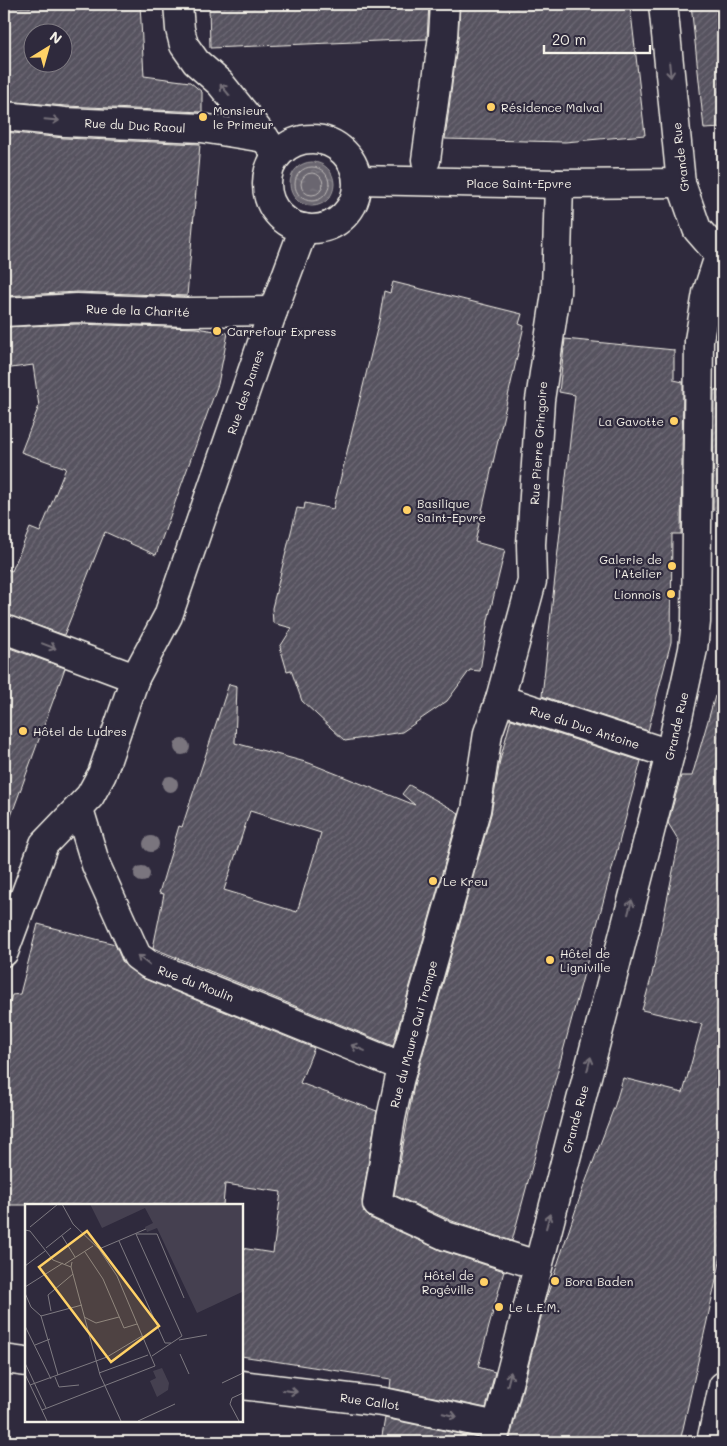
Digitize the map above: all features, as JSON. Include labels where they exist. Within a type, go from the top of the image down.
[{"type":"street","points":[[178,4],[180,29],[184,45],[196,62],[220,83],[271,146],[268,190],[274,208],[287,221],[304,228],[321,229],[336,222],[349,211],[356,197],[357,180],[352,163],[342,149],[326,141],[308,139],[292,144],[271,146]]},
{"type":"street","points":[[426,160],[443,36],[445,4]]},
{"type":"street","name":"Grande Rue","points":[[495,1434],[670,754],[693,649],[696,622],[699,340],[707,293],[721,258],[697,229],[681,183],[663,4]]},
{"type":"street","name":"Rue du Duc Raoul","points":[[4,116],[65,122],[202,128],[271,146]]},
{"type":"street","name":"Place Saint-Epvre","points":[[357,180],[559,184],[681,183]]},
{"type":"street","name":"Rue Pierre Gringoire","points":[[500,700],[532,581],[531,544],[540,400],[556,293],[559,184]]},
{"type":"street","name":"Rue des Dames","points":[[4,952],[44,844],[90,796],[102,774],[135,678],[168,616],[273,311],[304,228]]},
{"type":"street","name":"Rue de la Charité","points":[[4,312],[78,308],[186,312],[273,311]]},
{"type":"street","points":[[4,629],[135,678]]},
{"type":"street","name":"Rue du Duc Antoine","points":[[500,700],[670,754]]},
{"type":"street","name":"Rue du Maure Qui Trompe","points":[[500,700],[488,733],[476,810],[390,1118],[377,1204],[446,1236],[537,1265]]},
{"type":"street","name":"Rue du Moulin","points":[[79,809],[96,864],[137,956],[148,964],[403,1067]]},
{"type":"street","points":[[4,1359],[25,1362]]},
{"type":"street","name":"Rue Callot","points":[[242,1385],[383,1402],[495,1434]]},
{"type":"street","points":[[711,1442],[723,1386]]},
{"type":"water","points":[[312,162],[324,166],[330,172],[334,184],[330,196],[324,202],[312,206],[300,202],[294,196],[290,184],[294,172],[300,166]]},
{"type":"building","points":[[31,4],[140,4],[144,76],[190,82],[202,92],[202,112],[66,106],[4,101],[4,7],[31,7]]},
{"type":"building","points":[[209,4],[429,4],[427,39],[210,48]]},
{"type":"building","points":[[460,4],[630,4],[645,135],[565,142],[445,139],[458,38]]},
{"type":"building","points":[[691,4],[723,4],[723,128],[704,129]]},
{"type":"building","points":[[4,132],[64,138],[200,144],[187,296],[78,292],[4,296]]},
{"type":"building","name":"Basilique Saint-Epvre","points":[[393,282],[522,314],[519,324],[524,326],[475,542],[505,550],[488,620],[480,671],[470,670],[447,701],[402,732],[345,741],[302,701],[291,670],[287,671],[280,647],[292,628],[273,623],[272,608],[297,508],[304,509],[305,503],[333,509],[379,321],[384,291],[390,293]]},
{"type":"building","points":[[77,324],[196,328],[228,333],[218,384],[156,555],[105,532],[64,635],[4,614],[4,568],[12,571],[30,528],[40,532],[66,468],[21,452],[39,406],[33,365],[4,369],[4,327]]},
{"type":"building","points":[[565,339],[674,350],[674,380],[683,382],[681,534],[672,534],[671,642],[648,731],[542,696],[575,395],[559,392]]},
{"type":"building","points":[[714,390],[723,392],[723,513],[713,510]]},
{"type":"building","name":"Hôtel de Ludres","points":[[4,646],[65,668],[7,827],[4,827]]},
{"type":"building","points":[[229,684],[237,686],[235,743],[309,763],[415,805],[402,794],[409,785],[459,813],[393,1046],[153,948],[164,894],[159,893],[179,826],[182,827]],"holes":[[[250,811],[321,833],[297,912],[224,890]]]},
{"type":"building","points":[[715,696],[723,697],[723,1249],[680,1442],[509,1442],[544,1305],[582,1191],[615,1105],[623,1078],[683,1093],[702,1024],[642,1010],[652,975],[679,841],[668,823],[681,776],[692,776]]},
{"type":"building","points":[[511,719],[641,761],[512,1241],[452,1221],[394,1195],[414,1085],[491,814],[500,760]]},
{"type":"building","points":[[38,924],[115,944],[123,963],[142,978],[314,1048],[300,1083],[377,1111],[362,1201],[364,1212],[370,1218],[440,1250],[504,1271],[478,1367],[495,1372],[486,1408],[390,1388],[391,1379],[242,1356],[242,1248],[273,1253],[281,1192],[225,1184],[223,1204],[4,1205],[4,1021],[12,995],[20,994]]},
{"type":"building","points":[[385,1418],[478,1438],[478,1442],[381,1442]]},
{"type":"place","name":"Résidence Malval","points":[[491,107]]},
{"type":"place","name":"Monsieur le Primeur","points":[[203,117]]},
{"type":"place","name":"Carrefour Express","points":[[217,331]]},
{"type":"place","name":"La Gavotte","points":[[674,421]]},
{"type":"place","name":"Basilique Saint-Epvre","points":[[407,510]]},
{"type":"place","name":"Galerie de l'Atelier","points":[[672,566]]},
{"type":"place","name":"Lionnois","points":[[671,594]]},
{"type":"place","name":"Hôtel de Ludres","points":[[23,731]]},
{"type":"place","name":"Le Kreu","points":[[433,881]]},
{"type":"place","name":"Hôtel de Ligniville","points":[[550,960]]},
{"type":"place","name":"Bora Baden","points":[[555,1281]]},
{"type":"place","name":"Hôtel de Rogéville","points":[[484,1282]]},
{"type":"place","name":"Le L.E.M.","points":[[499,1307]]}]
